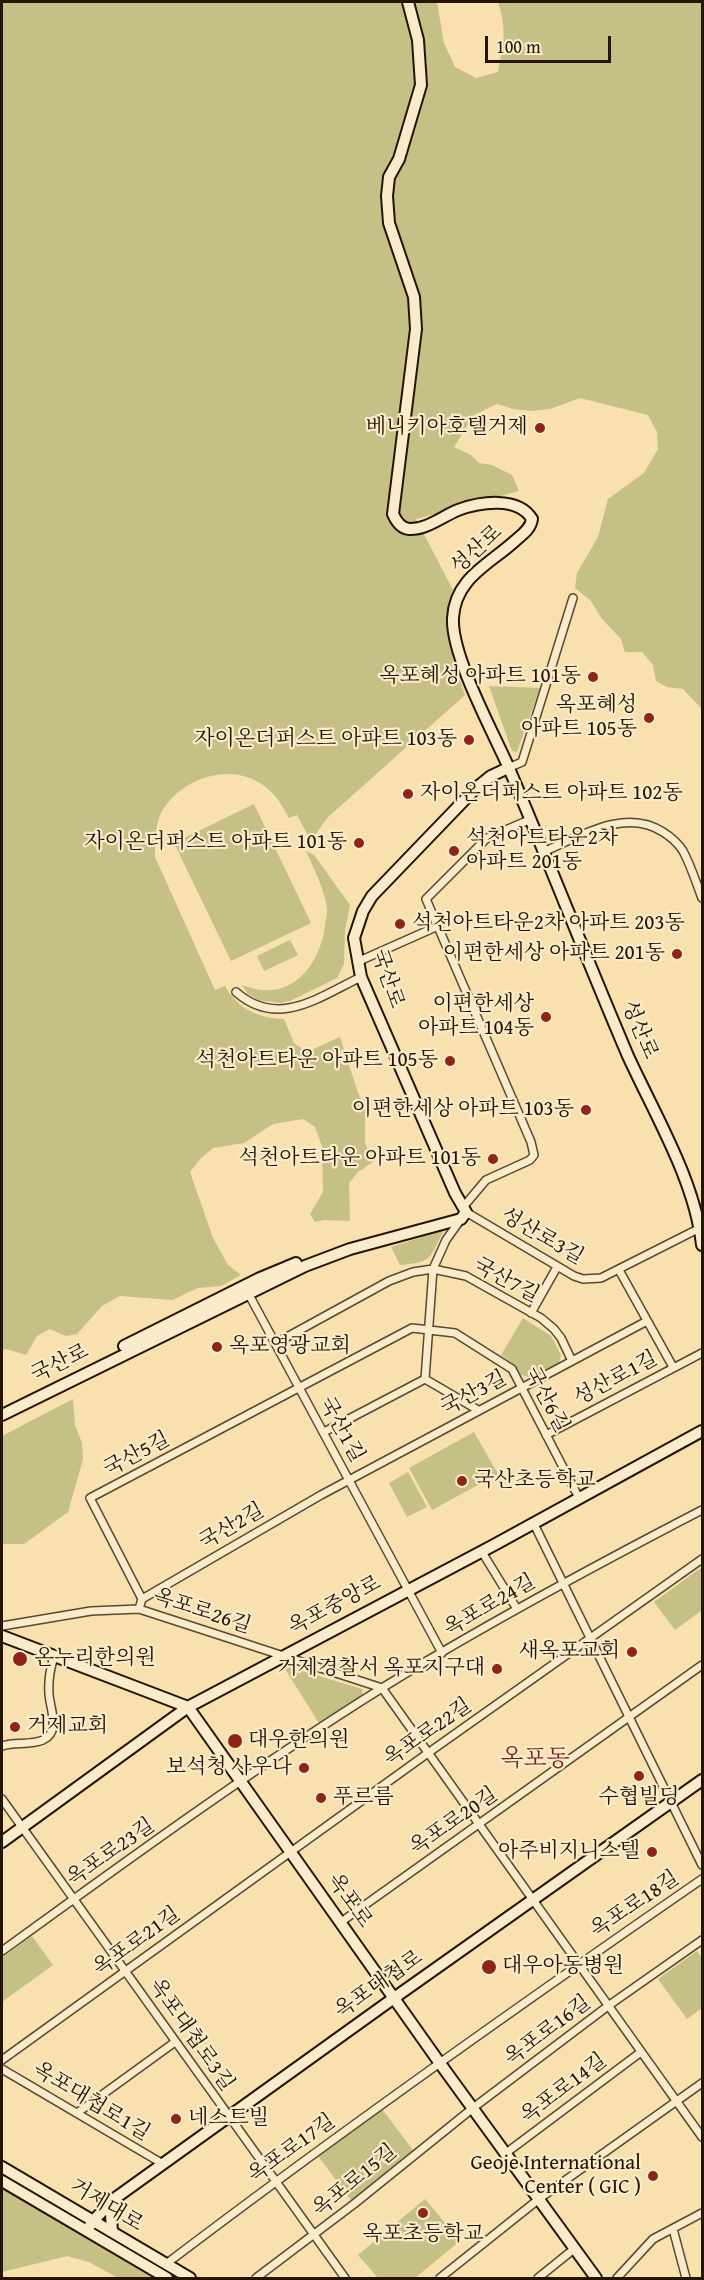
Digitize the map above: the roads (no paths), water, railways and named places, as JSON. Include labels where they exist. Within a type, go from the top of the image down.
[{"type":"street","name":"성산로","points":[[408,2],[418,40],[421,85],[399,159],[389,177],[387,196],[389,223],[414,297],[416,329],[393,514],[398,524],[409,529],[423,526],[458,510],[476,505],[505,504],[518,507],[529,514],[532,519],[531,525],[522,535],[464,584],[457,598],[453,618],[455,641],[628,1056],[688,1188],[701,1227],[702,1245]]},
{"type":"street","points":[[508,768],[522,762],[573,598]]},
{"type":"street","name":"국산로","points":[[2,1408],[349,1242],[463,1212],[361,977],[354,938],[363,911],[372,896],[475,789],[491,776],[508,768]]},
{"type":"street","points":[[424,1379],[433,1269],[446,1240],[486,1180],[530,1160],[534,1155],[531,1142],[426,899],[487,838],[529,820]]},
{"type":"street","points":[[543,852],[611,825],[633,821],[646,823],[659,829],[678,844],[702,898]]},
{"type":"street","points":[[357,962],[438,926]]},
{"type":"street","points":[[237,992],[247,1002],[274,1011],[290,1009],[361,977]]},
{"type":"street","name":"성산로3길","points":[[463,1212],[557,1267],[583,1279],[601,1278],[701,1227]]},
{"type":"street","points":[[531,1313],[557,1267]]},
{"type":"street","name":"국산7길","points":[[276,1344],[389,1281],[413,1272],[433,1269],[466,1276],[531,1313],[554,1329],[572,1361]]},
{"type":"street","points":[[619,1270],[673,1367]]},
{"type":"street","name":"국산로","points":[[2,1415],[246,1290]]},
{"type":"street","name":"국산1길","points":[[246,1290],[442,1653]]},
{"type":"street","name":"국산3길","points":[[350,1480],[647,1321]]},
{"type":"street","name":"국산6길","points":[[300,1388],[411,1328],[455,1333],[512,1369],[579,1498]]},
{"type":"street","name":"성산로1길","points":[[546,1435],[702,1353]]},
{"type":"street","points":[[424,1379],[478,1410]]},
{"type":"street","points":[[324,1432],[424,1379]]},
{"type":"street","name":"국산5길","points":[[141,1599],[90,1498],[300,1388]]},
{"type":"street","name":"옥포중앙로","points":[[2,1842],[188,1707],[482,1552],[702,1431]]},
{"type":"street","name":"국산2길","points":[[141,1599],[350,1480]]},
{"type":"street","name":"옥포로24길","points":[[240,1782],[382,1688],[563,1582],[702,1510]]},
{"type":"street","points":[[534,1524],[702,1865]]},
{"type":"street","points":[[482,1552],[517,1609]]},
{"type":"street","name":"옥포로22길","points":[[291,1852],[702,1559]]},
{"type":"street","points":[[139,1610],[141,1599]]},
{"type":"street","name":"옥포로26길","points":[[2,1626],[91,1611],[139,1610],[382,1688]]},
{"type":"street","points":[[2,1636],[188,1707]]},
{"type":"street","points":[[2,1746],[9,1743],[40,1742],[48,1738],[52,1732],[49,1682],[54,1657]]},
{"type":"street","name":"옥포로20길","points":[[341,1922],[702,1665]]},
{"type":"street","points":[[382,1688],[702,2137]]},
{"type":"street","name":"옥포로","points":[[188,1707],[439,2062],[596,2278]]},
{"type":"street","name":"옥포대첩로","points":[[87,2230],[114,2199],[702,1780]]},
{"type":"street","name":"옥포로23길","points":[[2,1951],[240,1782]]},
{"type":"street","name":"옥포대첩로3길","points":[[2,1799],[312,2236],[345,2278]]},
{"type":"street","name":"옥포로21길","points":[[2,2060],[291,1852]]},
{"type":"street","name":"옥포로18길","points":[[439,2062],[702,1879]]},
{"type":"street","name":"옥포로16길","points":[[473,2108],[608,2006],[702,1940]]},
{"type":"street","points":[[77,2113],[175,2042]]},
{"type":"street","name":"옥포로14길","points":[[506,2153],[641,2052]]},
{"type":"street","name":"옥포로17길","points":[[166,2264],[439,2062]]},
{"type":"street","name":"옥포대첩로1길","points":[[2,2068],[163,2164]]},
{"type":"street","points":[[440,2278],[538,2199],[702,2083]]},
{"type":"street","name":"옥포로15길","points":[[256,2278],[473,2108]]},
{"type":"street","name":"거제대로","points":[[2,2167],[190,2278]]},
{"type":"street","name":"거제대로","points":[[2,2181],[167,2278]]},
{"type":"street","points":[[79,2211],[92,2210],[114,2199]]},
{"type":"street","points":[[112,2232],[111,2214],[114,2199]]},
{"type":"street","points":[[617,2278],[653,2239],[702,2212]]},
{"type":"street","points":[[673,2229],[686,2278]]},
{"type":"street","points":[[538,2278],[574,2249]]},
{"type":"place","name":"베니키아호텔거제","points":[[540,428]]},
{"type":"place","name":"옥포혜성 아파트 101동","points":[[593,677]]},
{"type":"place","name":"옥포혜성 아파트 105동","points":[[649,718]]},
{"type":"place","name":"자이온더퍼스트 아파트 103동","points":[[469,740]]},
{"type":"place","name":"자이온더퍼스트 아파트 102동","points":[[408,794]]},
{"type":"place","name":"자이온더퍼스트 아파트 101동","points":[[359,843]]},
{"type":"place","name":"석천아트타운2차 아파트 201동","points":[[454,851]]},
{"type":"place","name":"석천아트타운2차 아파트 203동","points":[[400,924]]},
{"type":"place","name":"이편한세상 아파트 201동","points":[[677,954]]},
{"type":"place","name":"이편한세상 아파트 104동","points":[[546,1017]]},
{"type":"place","name":"석천아트타운 아파트 105동","points":[[450,1061]]},
{"type":"place","name":"이편한세상 아파트 103동","points":[[586,1110]]},
{"type":"place","name":"석천아트타운 아파트 101동","points":[[493,1159]]},
{"type":"place","name":"옥포영광교회","points":[[217,1347]]},
{"type":"place","name":"국산초등학교","points":[[462,1481]]},
{"type":"place","name":"새옥포교회","points":[[632,1652]]},
{"type":"place","name":"온누리한의원","points":[[20,1659]]},
{"type":"place","name":"거제경찰서 옥포지구대","points":[[497,1669]]},
{"type":"place","name":"거제교회","points":[[15,1727]]},
{"type":"place","name":"대우한의원","points":[[235,1741]]},
{"type":"place","name":"보석청 사우나","points":[[304,1768]]},
{"type":"place","name":"수협빌딩","points":[[639,1776]]},
{"type":"place","name":"푸르름","points":[[321,1798]]},
{"type":"place","name":"아주비지니스텔","points":[[652,1852]]},
{"type":"place","name":"대우아동병원","points":[[489,1967]]},
{"type":"place","name":"네스트빌","points":[[176,2119]]},
{"type":"place","name":"Geoje International Center ( GIC )","points":[[653,2176]]},
{"type":"place","name":"옥포초등학교","points":[[423,2213]]},
{"type":"district","name":"옥포동","points":[[535,1760]]}]
